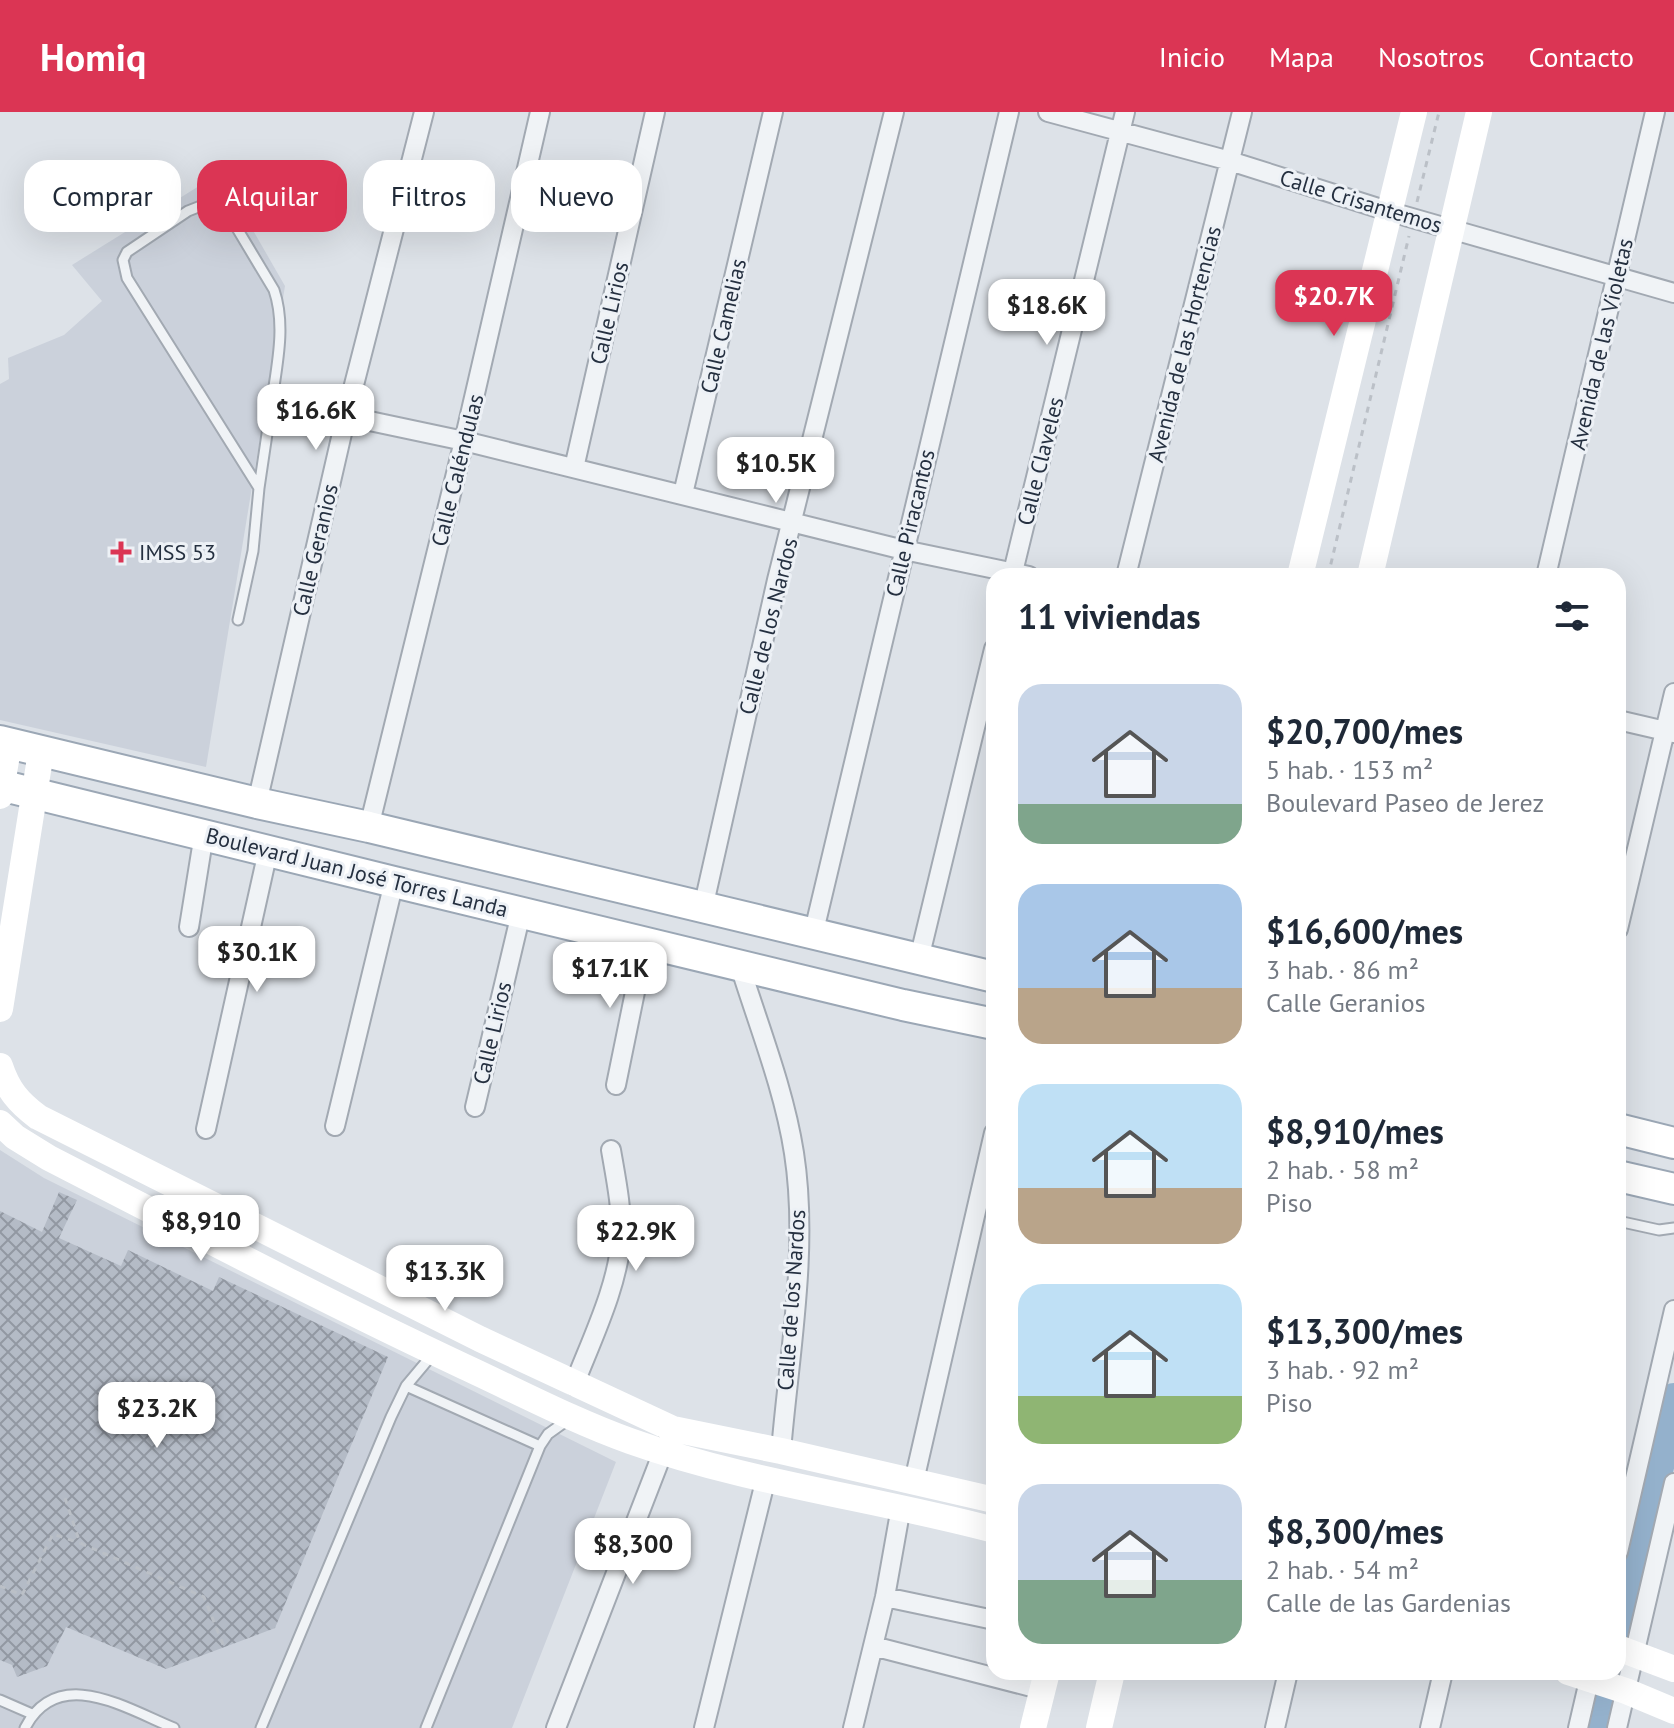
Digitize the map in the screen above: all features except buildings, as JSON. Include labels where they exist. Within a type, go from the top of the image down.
[{"type":"main road","points":[[1302,568],[1402,215],[1414,112]]},
{"type":"main road","points":[[1372,568],[1479,112]]},
{"type":"main road","points":[[1,789],[5,742]]},
{"type":"main road","name":"Boulevard Juan José Torres Landa","points":[[5,742],[986,975]]},
{"type":"main road","points":[[0,1009],[41,752]]},
{"type":"main road","name":"Boulevard Juan José Torres Landa","points":[[1,789],[33,792],[740,966],[986,1022]]},
{"type":"main road","points":[[0,1066],[6,1086],[16,1101],[38,1117],[574,1385],[668,1440],[781,1451],[986,1498]]},
{"type":"main road","points":[[0,1123],[15,1137],[49,1158],[435,1353],[572,1417],[668,1440],[766,1478],[986,1528]]},
{"type":"main road","points":[[1626,1131],[1674,1143]]},
{"type":"main road","points":[[1626,1178],[1674,1189]]},
{"type":"main road","points":[[435,1353],[451,1337],[480,1339]]},
{"type":"main road","points":[[1627,1650],[1674,1669]]},
{"type":"main road","points":[[1099,1728],[1110,1680]]},
{"type":"main road","points":[[1598,1680],[1674,1711]]},
{"type":"main road","points":[[1033,1728],[1045,1681]]},
{"type":"street","name":"Calle Geranios","points":[[257,803],[346,416],[424,112]]},
{"type":"street","name":"Calle Caléndulas","points":[[369,827],[464,441],[540,112]]},
{"type":"street","name":"Calle Lirios","points":[[574,468],[655,112]]},
{"type":"street","name":"Calle Camelias","points":[[683,494],[773,112]]},
{"type":"street","name":"Calle de los Nardos","points":[[703,908],[764,633],[894,112]]},
{"type":"street","name":"Calle Piracantos","points":[[813,935],[1009,112]]},
{"type":"street","name":"Calle Crisantemos","points":[[1048,112],[1230,161],[1402,215],[1674,293]]},
{"type":"street","name":"Calle Claveles","points":[[1020,568],[1125,112]]},
{"type":"street","name":"Avenida de las Hortencias","points":[[1128,568],[1242,112]]},
{"type":"street","name":"Avenida de las Violetas","points":[[1548,568],[1655,112]]},
{"type":"street","points":[[346,416],[464,441],[986,568]]},
{"type":"street","points":[[919,959],[986,682]]},
{"type":"street","points":[[1626,898],[1669,732],[1674,693]]},
{"type":"street","points":[[1626,722],[1669,732]]},
{"type":"street","points":[[189,927],[204,834]]},
{"type":"street","points":[[206,1129],[268,851]]},
{"type":"street","points":[[335,1126],[394,882]]},
{"type":"street","name":"Calle Lirios","points":[[475,1107],[521,913]]},
{"type":"street","points":[[616,1085],[645,943]]},
{"type":"street","name":"Calle de los Nardos","points":[[740,966],[780,1095],[794,1152],[798,1187],[797,1268],[781,1451]]},
{"type":"street","points":[[574,1385],[618,1262],[621,1237],[619,1199],[611,1150]]},
{"type":"street","points":[[914,1481],[986,1168]]},
{"type":"street","points":[[1626,1517],[1674,1310]]},
{"type":"street","points":[[556,1728],[668,1440]]},
{"type":"street","points":[[704,1728],[766,1478]]},
{"type":"street","points":[[1617,1728],[1626,1691],[1627,1650],[1674,1483]]},
{"type":"street","points":[[853,1728],[885,1597],[901,1507]]},
{"type":"street","points":[[885,1597],[986,1618]]},
{"type":"street","points":[[873,1646],[986,1669]]},
{"type":"street","points":[[1275,1728],[1286,1680]]},
{"type":"street","points":[[1430,1728],[1441,1680]]},
{"type":"street","points":[[1578,1728],[1582,1680]]},
{"type":"lane","points":[[238,620],[253,551],[281,317],[274,290],[227,209],[217,202],[203,204],[135,245],[123,260],[124,268],[127,278],[259,488]]},
{"type":"lane","points":[[272,400],[346,416]]},
{"type":"lane","points":[[1626,1223],[1659,1230],[1674,1228]]},
{"type":"lane","points":[[261,1728],[406,1386],[435,1353]]},
{"type":"lane","points":[[406,1386],[540,1446]]},
{"type":"lane","points":[[426,1728],[540,1446],[548,1434],[572,1417]]},
{"type":"lane","points":[[25,1728],[32,1714],[56,1698],[70,1694],[86,1694],[174,1728]]},
{"type":"lane","points":[[0,1700],[32,1714]]},
{"type":"path","points":[[1330,568],[1402,215],[1439,112]]},
{"type":"path","points":[[65,1498],[80,1543]]},
{"type":"path","points":[[0,1586],[22,1595],[53,1534],[204,1597],[224,1647]]},
{"type":"shaded area","name":"IMSS 53","points":[[197,187],[197,232],[254,232],[285,286],[206,767],[0,720],[0,384],[9,379],[8,358],[64,335],[102,301],[72,265],[125,232],[181,232],[181,197]]},
{"type":"shaded area","points":[[0,1150],[44,1178],[616,1462],[512,1728],[0,1728]]},
{"type":"waterway","points":[[1626,1602],[1674,1399]]},
{"type":"waterway","points":[[1596,1728],[1601,1706]]},
{"type":"place","name":"IMSS 53","points":[[121,552]]}]
